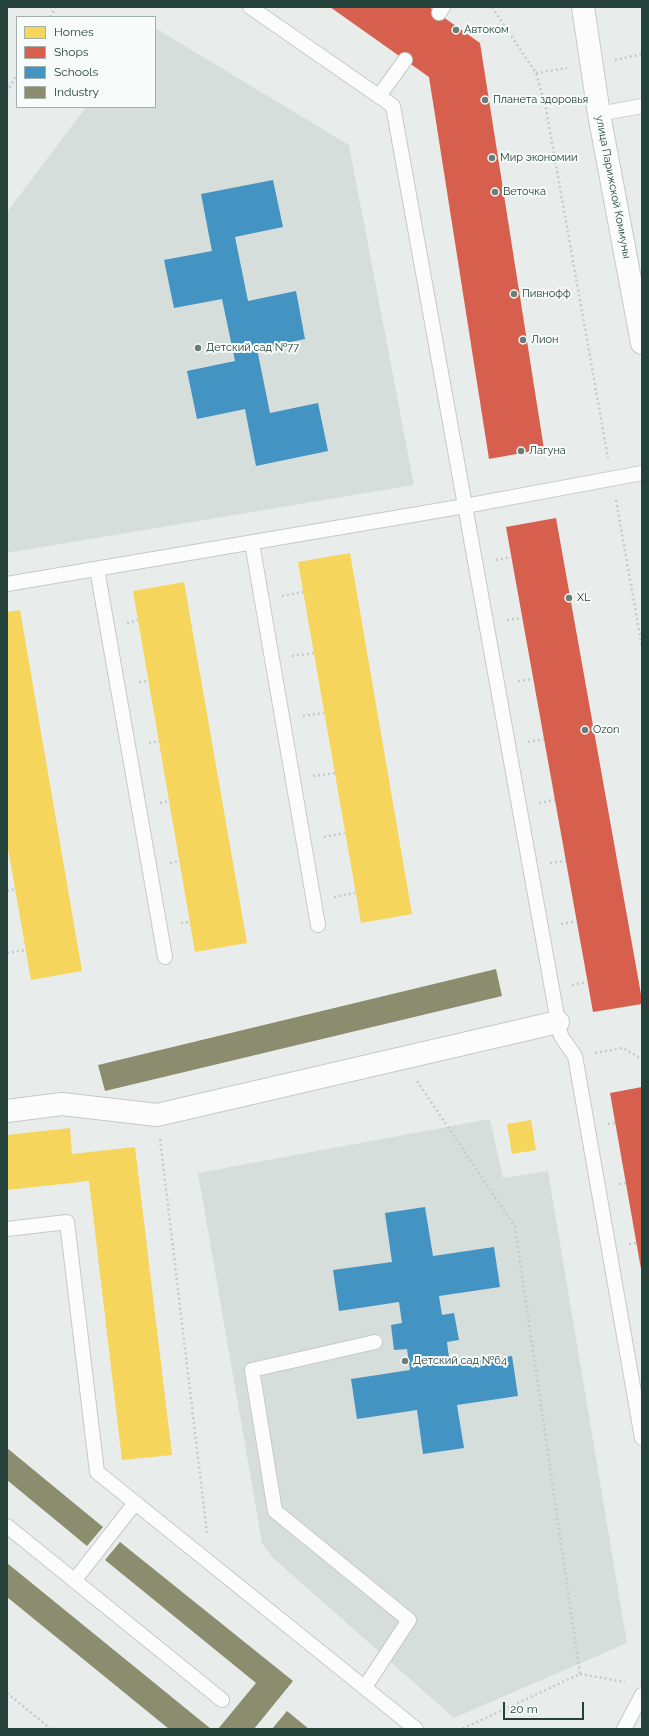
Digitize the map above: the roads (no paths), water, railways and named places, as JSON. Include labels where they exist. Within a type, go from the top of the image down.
[{"type":"street","name":"улица Парижской Коммуны","points":[[583,7],[599,114],[642,343]]},
{"type":"street","points":[[7,1111],[62,1104],[157,1115],[558,1022]]},
{"type":"lane","points":[[250,7],[393,106],[558,1022],[562,1036],[575,1056],[642,1438]]},
{"type":"lane","points":[[379,96],[405,60]]},
{"type":"lane","points":[[599,114],[642,106]]},
{"type":"lane","points":[[7,584],[466,506],[642,473]]},
{"type":"lane","points":[[252,543],[318,925]]},
{"type":"lane","points":[[97,569],[165,957]]},
{"type":"lane","points":[[7,1229],[67,1222],[97,1472],[416,1729]]},
{"type":"lane","points":[[365,1687],[409,1620],[275,1512],[252,1370],[375,1342]]},
{"type":"lane","points":[[74,1581],[135,1503]]},
{"type":"lane","points":[[7,1526],[222,1700]]},
{"type":"lane","points":[[624,1729],[642,1694]]},
{"type":"place","name":"Автоком","points":[[456,30]]},
{"type":"place","name":"Планета здоровья","points":[[485,100]]},
{"type":"place","name":"Мир экономии","points":[[492,158]]},
{"type":"place","name":"Веточка","points":[[495,192]]},
{"type":"place","name":"Пивнофф","points":[[514,294]]},
{"type":"place","name":"Лион","points":[[523,340]]},
{"type":"place","name":"Детский сад №77","points":[[198,348]]},
{"type":"place","name":"Лагуна","points":[[521,451]]},
{"type":"place","name":"XL","points":[[569,598]]},
{"type":"place","name":"Ozon","points":[[585,730]]},
{"type":"place","name":"Детский сад №64","points":[[405,1361]]}]
